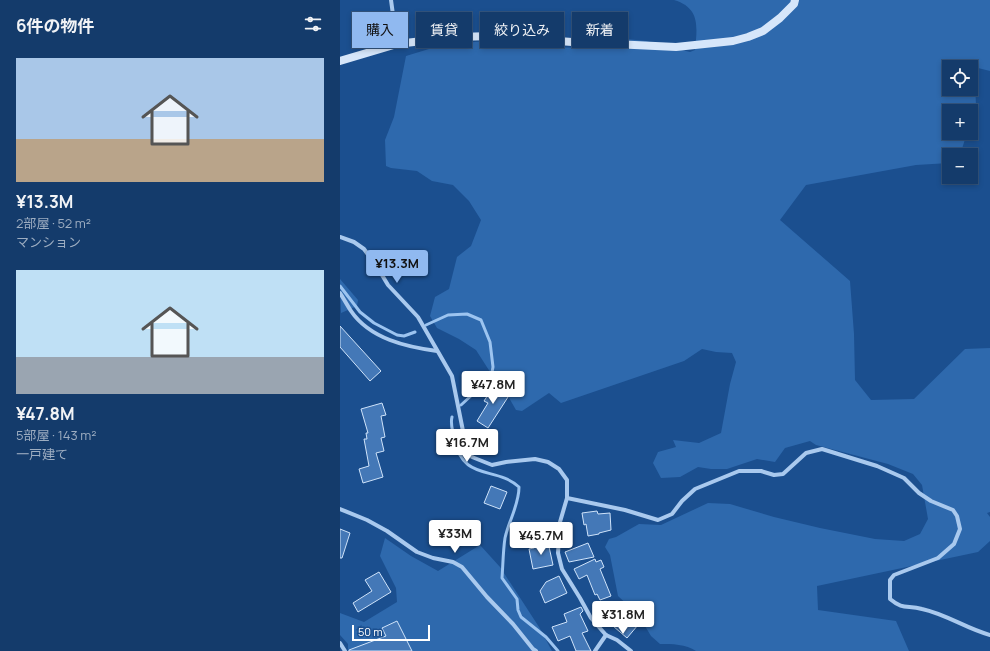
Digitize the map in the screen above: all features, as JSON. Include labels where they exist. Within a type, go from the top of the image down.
[{"type":"street","points":[[391,0],[393,12]]},
{"type":"street","points":[[408,43],[456,37],[493,36],[564,42],[669,46],[709,43],[748,37],[763,31],[780,18],[794,4],[795,0]]},
{"type":"street","points":[[340,61],[384,48]]},
{"type":"street","points":[[340,237],[354,242],[364,249],[388,285],[418,317],[452,376],[466,446],[472,457],[492,465],[535,458],[548,462],[559,469],[566,480],[567,498],[560,522],[558,553],[562,569],[591,618],[606,635],[617,640],[631,651]]},
{"type":"street","points":[[340,293],[352,312],[360,321],[382,337],[396,343],[437,351]]},
{"type":"street","points":[[567,498],[625,510],[658,520],[672,514],[682,501],[695,489],[739,471],[761,471],[774,475],[783,474],[806,453],[814,450],[822,449],[877,466],[904,478],[919,493],[931,501],[953,510],[957,516],[960,529],[954,544],[938,558],[894,576],[890,580],[890,599],[898,606],[922,609],[990,635]]},
{"type":"street","points":[[340,509],[367,520],[387,531],[417,552],[433,558],[453,562],[462,567],[536,651]]},
{"type":"street","points":[[596,651],[606,635]]},
{"type":"street","points":[[340,643],[345,651]]},
{"type":"shaded area","points":[[674,0],[990,0],[990,71],[978,68],[978,60],[942,60],[942,96],[976,96],[976,104],[942,104],[942,140],[965,140],[962,148],[942,148],[942,163],[916,165],[806,185],[780,220],[850,281],[854,334],[855,380],[871,400],[914,399],[965,349],[990,348],[990,512],[987,513],[990,517],[990,541],[978,552],[817,586],[818,610],[896,621],[909,651],[696,651],[674,644],[660,644],[651,636],[635,612],[618,596],[610,555],[605,547],[609,539],[616,537],[639,524],[661,525],[708,503],[730,504],[774,517],[875,539],[904,541],[920,534],[928,519],[922,485],[913,474],[888,464],[816,445],[810,441],[785,448],[775,462],[757,459],[727,469],[698,467],[680,477],[661,478],[653,463],[658,452],[676,447],[673,440],[699,443],[721,433],[730,384],[736,362],[732,353],[702,349],[684,361],[561,403],[549,393],[522,411],[516,410],[500,382],[492,375],[476,350],[459,339],[437,328],[430,316],[435,297],[449,289],[457,257],[471,246],[481,220],[469,201],[453,185],[432,181],[417,171],[386,166],[385,140],[394,117],[406,56],[432,48],[472,48],[472,42],[480,41],[480,48],[564,47],[612,49],[628,48],[628,39],[646,41],[690,52],[695,50],[696,27],[693,14],[689,8]]},
{"type":"shaded area","points":[[340,279],[358,300],[357,306],[341,313]]},
{"type":"shaded area","points":[[385,538],[411,556],[438,571],[480,545],[500,567],[539,627],[552,651],[348,651],[348,644],[340,635],[340,613],[364,622],[397,602],[396,588],[380,556]]},
{"type":"building","points":[[340,326],[381,371],[370,381],[340,347]]},
{"type":"building","points":[[495,384],[510,394],[488,428],[477,421],[488,403],[484,401]]},
{"type":"building","points":[[382,403],[386,415],[381,416],[385,437],[381,438],[384,451],[376,453],[383,477],[363,483],[359,469],[369,466],[364,439],[367,439],[366,433],[368,433],[361,409]]},
{"type":"building","points":[[491,486],[507,492],[500,509],[484,503]]},
{"type":"building","points":[[597,511],[598,514],[610,513],[611,530],[588,536],[582,513]]},
{"type":"building","points":[[340,529],[350,533],[342,558],[340,558]]},
{"type":"building","points":[[548,542],[553,565],[533,569],[529,549],[534,548],[534,545]]},
{"type":"building","points":[[588,543],[594,557],[569,562],[565,552]]},
{"type":"building","points":[[595,559],[596,562],[601,560],[604,567],[600,569],[611,596],[600,600],[597,594],[595,595],[587,575],[579,579],[574,569]]},
{"type":"building","points":[[379,572],[391,592],[358,612],[353,603],[372,591],[365,580]]},
{"type":"building","points":[[559,576],[567,593],[545,603],[540,591],[546,582]]},
{"type":"building","points":[[581,607],[583,611],[580,614],[588,631],[582,633],[591,651],[576,651],[570,636],[558,641],[552,627],[567,622],[564,614]]},
{"type":"building","points":[[616,608],[638,625],[627,638],[606,620]]},
{"type":"building","points":[[397,621],[412,651],[349,651],[386,636],[382,628]]},
{"type":"waterway","points":[[340,286],[360,312],[374,323],[397,335],[404,336],[415,332]]},
{"type":"waterway","points":[[426,325],[448,315],[467,314],[481,320],[490,342],[493,367],[490,383],[487,388],[473,394],[461,405]]},
{"type":"waterway","points":[[452,417],[451,425],[458,452],[465,462],[481,471],[510,480],[519,487],[516,506],[505,538],[502,578],[517,599],[518,610],[521,617],[546,637],[558,651]]}]
